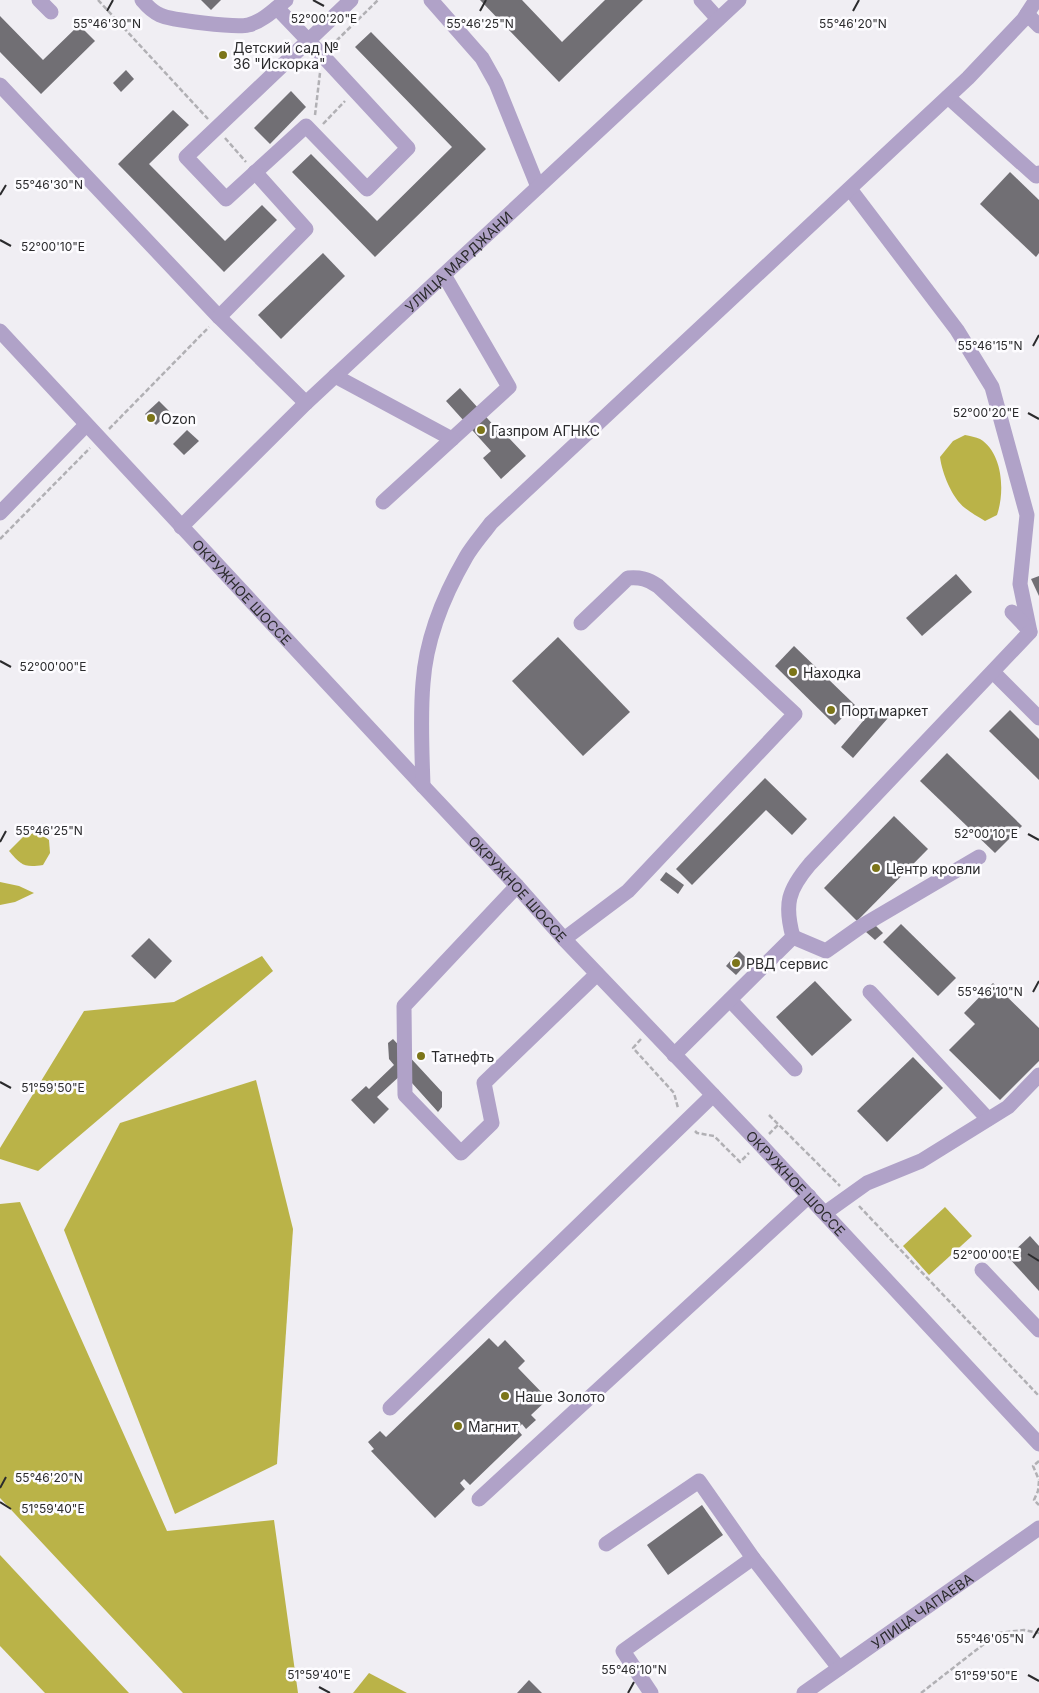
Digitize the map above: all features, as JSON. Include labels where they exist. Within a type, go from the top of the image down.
[{"type":"street","points":[[39,0],[52,12]]},
{"type":"street","points":[[142,0],[153,11],[169,18],[232,26],[248,26],[260,20],[281,4],[308,41],[408,148],[367,189],[306,126],[226,199],[186,158],[216,129],[308,41],[351,0]]},
{"type":"street","points":[[432,0],[482,58],[496,83],[538,187]]},
{"type":"street","points":[[701,0],[718,19]]},
{"type":"street","name":"УЛИЦА МАРДЖАНИ","points":[[181,527],[306,403],[739,0]]},
{"type":"street","points":[[423,786],[421,726],[423,682],[432,633],[447,594],[467,556],[491,523],[968,78],[1027,14],[1036,0]]},
{"type":"street","points":[[1027,14],[1039,26]]},
{"type":"street","points":[[0,85],[219,317],[306,403]]},
{"type":"street","points":[[948,97],[1036,176],[1039,173]]},
{"type":"street","points":[[219,317],[306,229],[255,172]]},
{"type":"street","points":[[850,189],[957,330],[992,388],[1027,515],[1020,584],[1035,633]]},
{"type":"street","points":[[383,502],[509,387],[444,275]]},
{"type":"street","name":"ОКРУЖНОЕ ШОССЕ","points":[[0,331],[517,886],[564,939],[809,1196],[1039,1444]]},
{"type":"street","points":[[335,376],[452,440]]},
{"type":"street","points":[[0,513],[86,424]]},
{"type":"street","points":[[564,939],[628,891],[795,714],[650,580],[628,578],[581,623]]},
{"type":"street","points":[[1012,612],[1035,633]]},
{"type":"street","points":[[793,937],[788,917],[788,905],[791,892],[798,877],[993,672],[1035,633]]},
{"type":"street","points":[[993,672],[1039,718]]},
{"type":"street","points":[[793,937],[826,951],[860,927],[979,857]]},
{"type":"street","points":[[517,886],[404,1006],[405,1094],[461,1153],[492,1123],[484,1083],[597,974]]},
{"type":"street","points":[[674,1055],[793,937]]},
{"type":"street","points":[[870,992],[988,1119]]},
{"type":"street","points":[[730,1000],[795,1069]]},
{"type":"street","points":[[825,1214],[867,1183],[920,1160],[1008,1107],[1039,1075]]},
{"type":"street","points":[[390,1408],[712,1094]]},
{"type":"street","points":[[479,1499],[809,1196]]},
{"type":"street","points":[[982,1270],[1039,1330]]},
{"type":"street","points":[[606,1544],[699,1481],[753,1558],[839,1668]]},
{"type":"street","name":"УЛИЦА ЧАПАЕВА","points":[[804,1693],[1039,1528]]},
{"type":"street","points":[[651,1693],[623,1651],[753,1558]]},
{"type":"path","points":[[98,0],[255,172]]},
{"type":"path","points":[[769,1115],[850,1196],[1039,1396]]},
{"type":"path","points":[[1039,1461],[1033,1466],[1039,1480],[1038,1491],[1034,1500],[1039,1504]]},
{"type":"path","points":[[921,1693],[998,1634],[1024,1630],[1039,1634]]},
{"type":"shaded area","points":[[965,435],[980,439],[988,445],[998,463],[1001,485],[1000,506],[997,515],[985,521],[960,504],[948,485],[941,463],[940,457],[953,441]]},
{"type":"shaded area","points":[[38,832],[49,840],[50,853],[43,865],[27,866],[17,860],[9,851],[24,836]]},
{"type":"shaded area","points":[[0,882],[19,886],[34,893],[15,902],[0,905]]},
{"type":"shaded area","points":[[262,956],[273,971],[38,1171],[0,1159],[0,1148],[84,1011],[174,1002]]},
{"type":"shaded area","points":[[256,1080],[293,1229],[277,1464],[175,1514],[64,1230],[120,1123]]},
{"type":"shaded area","points":[[20,1202],[167,1531],[274,1520],[298,1693],[183,1693],[0,1498],[0,1204]]},
{"type":"shaded area","points":[[945,1207],[972,1236],[929,1275],[903,1246]]},
{"type":"shaded area","points":[[0,1555],[129,1693],[45,1693],[0,1646]]},
{"type":"shaded area","points":[[369,1673],[407,1693],[353,1693]]},
{"type":"building","points":[[201,0],[221,0],[211,10]]},
{"type":"building","points":[[480,0],[522,0],[562,42],[605,0],[643,0],[559,82]]},
{"type":"building","points":[[0,16],[43,60],[79,25],[95,41],[41,94],[0,52]]},
{"type":"building","points":[[371,32],[486,149],[375,257],[292,172],[311,154],[377,221],[452,147],[355,47]]},
{"type":"building","points":[[126,70],[134,79],[121,92],[113,83]]},
{"type":"building","points":[[291,91],[306,107],[270,144],[254,128]]},
{"type":"building","points":[[173,110],[189,125],[149,164],[225,241],[262,205],[277,220],[224,272],[118,164]]},
{"type":"building","points":[[1010,172],[1039,200],[1039,253],[1036,257],[980,204]]},
{"type":"building","points":[[323,253],[345,276],[281,339],[258,315]]},
{"type":"building","points":[[460,388],[506,439],[508,437],[526,456],[501,479],[483,458],[491,451],[446,401]]},
{"type":"building","points":[[159,401],[170,412],[156,425],[145,414]]},
{"type":"building","points":[[187,430],[199,441],[184,455],[173,444]]},
{"type":"building","points":[[956,574],[972,592],[922,636],[906,618]]},
{"type":"building","points":[[1039,576],[1039,596],[1031,579]]},
{"type":"building","points":[[558,637],[630,712],[583,756],[512,681]]},
{"type":"building","points":[[794,646],[855,705],[835,725],[775,666]]},
{"type":"building","points":[[875,707],[888,718],[853,758],[841,747]]},
{"type":"building","points":[[1010,710],[1039,739],[1039,780],[989,731]]},
{"type":"building","points":[[947,753],[1022,826],[995,853],[920,781]]},
{"type":"building","points":[[765,778],[807,819],[792,835],[766,810],[692,885],[676,869]]},
{"type":"building","name":"Центр кровли","points":[[894,816],[928,849],[857,921],[824,888]]},
{"type":"building","points":[[666,872],[684,885],[678,894],[660,880]]},
{"type":"building","points":[[874,924],[883,933],[875,940],[866,932]]},
{"type":"building","points":[[901,924],[956,978],[938,996],[883,942]]},
{"type":"building","points":[[149,938],[172,961],[155,979],[131,956]]},
{"type":"building","points":[[739,951],[749,961],[736,975],[726,966]]},
{"type":"building","points":[[815,981],[852,1020],[812,1056],[776,1017]]},
{"type":"building","points":[[993,983],[1039,1028],[1039,1061],[1000,1100],[949,1050],[975,1024],[964,1013]]},
{"type":"building","points":[[393,1039],[442,1092],[442,1107],[438,1112],[403,1073],[377,1097],[389,1109],[374,1124],[351,1100],[366,1086],[369,1089],[394,1065],[389,1059],[388,1043]]},
{"type":"building","points":[[913,1057],[943,1088],[887,1142],[857,1111]]},
{"type":"building","points":[[1030,1236],[1039,1246],[1039,1291],[1008,1257]]},
{"type":"building","name":"Магнит","points":[[489,1338],[498,1347],[505,1340],[525,1361],[518,1368],[548,1399],[531,1415],[536,1420],[526,1429],[522,1424],[517,1429],[522,1435],[470,1485],[464,1479],[460,1483],[465,1489],[435,1518],[371,1451],[374,1449],[368,1442],[380,1431],[386,1437]]},
{"type":"building","points":[[702,1505],[723,1535],[668,1575],[647,1545]]},
{"type":"building","points":[[529,1680],[542,1693],[517,1693]]},
{"type":"place","name":"Детский сад № 36 \"Искорка\"","points":[[223,55]]},
{"type":"place","name":"Ozon","points":[[151,418]]},
{"type":"place","name":"Газпром АГНКС","points":[[481,430]]},
{"type":"place","name":"Находка","points":[[793,672]]},
{"type":"place","name":"Порт маркет","points":[[831,710]]},
{"type":"place","name":"Центр кровли","points":[[876,868]]},
{"type":"place","name":"РВД сервис","points":[[736,963]]},
{"type":"place","name":"Татнефть","points":[[421,1056]]},
{"type":"place","name":"Наше Золото","points":[[505,1396]]},
{"type":"place","name":"Магнит","points":[[458,1426]]}]
